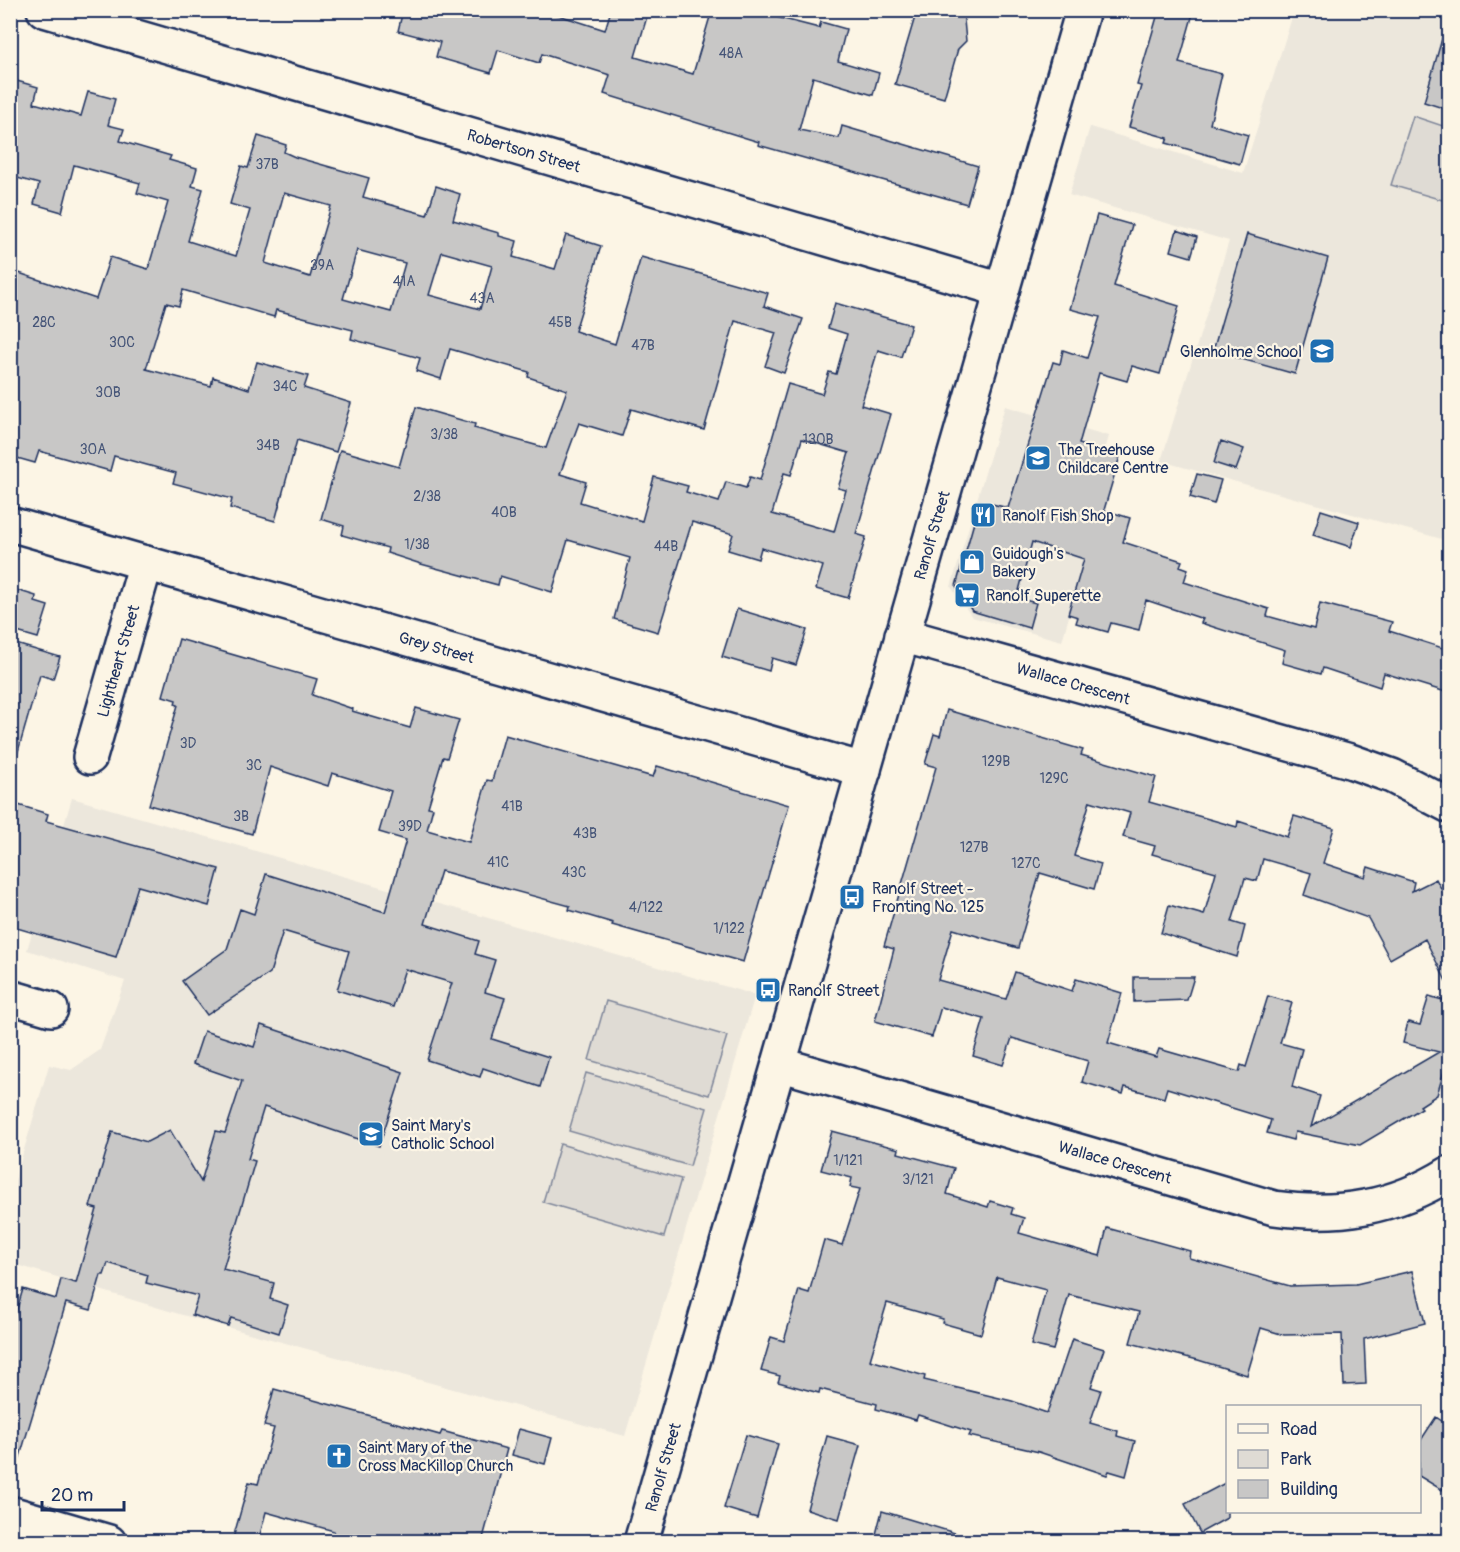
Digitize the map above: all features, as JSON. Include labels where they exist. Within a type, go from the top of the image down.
[{"type":"street","name":"Robertson Street","points":[[44,10],[1002,290]]},
{"type":"street","name":"Ranolf Street","points":[[641,1542],[1083,10]]},
{"type":"street","name":"Grey Street","points":[[10,524],[864,770]]},
{"type":"street","name":"Lightheart Street","points":[[90,757],[146,563]]},
{"type":"street","name":"Wallace Crescent","points":[[902,634],[1350,761],[1392,776],[1449,806]]},
{"type":"street","points":[[10,997],[51,1009]]},
{"type":"street","name":"Wallace Crescent","points":[[779,1064],[1274,1208],[1308,1213],[1373,1208],[1402,1199],[1449,1173]]},
{"type":"street","points":[[10,1513],[109,1542]]},
{"type":"shaded area","name":"Glenholme School","points":[[1294,11],[1449,11],[1449,541],[1161,461],[1229,241],[1069,195],[1090,127],[1243,173]]},
{"type":"shaded area","points":[[1005,406],[1109,436],[1080,536],[1091,539],[1062,641],[972,617],[951,587]]},
{"type":"shaded area","name":"Saint Mary's Catholic School","points":[[72,798],[755,995],[625,1436],[179,1314],[11,1263],[10,1197],[49,1065],[71,1070],[100,1050],[125,981],[27,950]]},
{"type":"green space","points":[[1413,116],[1449,128],[1449,202],[1391,185]]},
{"type":"green space","points":[[606,1001],[727,1036],[709,1095],[589,1060]]},
{"type":"green space","points":[[586,1073],[707,1108],[690,1166],[569,1131]]},
{"type":"green space","points":[[560,1144],[681,1179],[664,1237],[543,1202]]},
{"type":"building","points":[[403,10],[543,10],[605,30],[611,10],[649,10],[635,57],[693,74],[712,10],[769,10],[768,15],[819,28],[821,22],[846,29],[838,61],[879,73],[873,95],[813,77],[799,130],[839,138],[842,126],[978,166],[967,204],[758,145],[759,142],[604,94],[610,75],[542,54],[539,63],[498,50],[491,73],[436,57],[440,42],[398,31]]},
{"type":"building","points":[[917,10],[963,10],[966,41],[958,49],[944,98],[895,84]]},
{"type":"building","points":[[1159,10],[1194,10],[1179,63],[1222,74],[1210,124],[1248,135],[1240,164],[1166,143],[1168,138],[1129,127],[1141,86],[1137,85]]},
{"type":"building","points":[[1443,35],[1449,36],[1449,110],[1424,102]]},
{"type":"building","points":[[10,79],[38,87],[34,103],[81,116],[88,92],[115,99],[108,125],[124,129],[120,141],[171,156],[169,160],[197,168],[192,186],[203,189],[188,241],[236,256],[250,210],[230,204],[241,166],[248,168],[258,136],[286,145],[284,152],[295,157],[369,178],[363,197],[427,215],[436,186],[460,194],[453,220],[499,233],[499,236],[517,241],[513,257],[555,269],[566,235],[601,246],[575,331],[615,344],[641,257],[768,293],[764,306],[803,319],[784,373],[765,366],[776,333],[735,321],[704,430],[631,409],[622,436],[579,423],[560,474],[586,482],[580,502],[642,521],[654,477],[688,486],[686,492],[719,502],[726,482],[746,488],[750,477],[760,480],[788,384],[822,394],[829,372],[836,374],[847,334],[828,328],[835,303],[911,325],[901,357],[878,350],[861,405],[891,414],[856,534],[866,537],[848,598],[816,589],[823,566],[761,548],[758,559],[728,550],[733,534],[692,522],[658,632],[614,619],[630,558],[568,540],[552,592],[500,576],[498,585],[421,564],[387,553],[388,548],[342,535],[344,526],[321,519],[340,450],[399,467],[416,407],[475,424],[474,428],[546,448],[567,390],[528,377],[529,372],[450,349],[441,379],[416,371],[420,358],[351,339],[353,330],[276,310],[274,317],[183,290],[179,306],[166,303],[146,369],[211,386],[213,377],[249,389],[257,362],[308,376],[304,388],[351,403],[336,452],[297,440],[275,521],[230,508],[232,499],[173,483],[176,473],[114,456],[110,471],[39,451],[35,463],[10,456],[10,297],[19,273],[96,299],[110,257],[148,269],[168,202],[137,193],[140,183],[74,165],[62,212],[34,204],[39,184],[10,176]],"holes":[[[284,193],[331,206],[310,277],[265,263]],[[357,250],[405,263],[391,312],[343,299]],[[442,252],[492,266],[480,309],[429,295]],[[802,439],[849,453],[838,488],[846,490],[834,532],[772,514],[784,473],[791,475]]]},
{"type":"building","points":[[1097,215],[1132,225],[1114,286],[1179,306],[1160,374],[1132,366],[1127,381],[1099,373],[1079,444],[1120,456],[1104,510],[1130,518],[1123,542],[1182,561],[1180,566],[1188,569],[1184,582],[1269,609],[1267,616],[1314,629],[1320,603],[1392,622],[1389,631],[1449,650],[1449,693],[1384,673],[1380,687],[1323,668],[1321,674],[1282,663],[1285,650],[1201,623],[1203,619],[1146,600],[1139,630],[1111,623],[1108,632],[1076,623],[1078,617],[1068,614],[1084,559],[1032,542],[1017,598],[1036,603],[1029,628],[972,611],[956,586],[980,501],[1008,508],[1053,362],[1060,364],[1063,350],[1087,358],[1100,317],[1070,309]]},
{"type":"building","points":[[1177,230],[1197,237],[1191,257],[1171,251]]},
{"type":"building","points":[[1247,234],[1328,258],[1295,374],[1213,351]]},
{"type":"building","points":[[1221,441],[1244,449],[1236,470],[1214,463]]},
{"type":"building","points":[[1197,474],[1221,480],[1214,504],[1190,497]]},
{"type":"building","points":[[1321,510],[1359,522],[1351,547],[1313,535]]},
{"type":"building","points":[[10,588],[36,596],[35,602],[48,606],[38,638],[10,630]]},
{"type":"building","points":[[737,609],[807,630],[796,665],[772,658],[769,671],[722,657]]},
{"type":"building","points":[[179,639],[317,679],[312,695],[353,709],[352,711],[410,728],[416,708],[459,720],[447,758],[443,757],[428,807],[433,808],[427,830],[469,842],[487,780],[492,781],[505,735],[653,777],[657,766],[789,805],[743,962],[612,925],[613,923],[569,910],[570,906],[441,871],[425,924],[479,941],[475,954],[495,960],[485,992],[505,998],[492,1039],[549,1057],[540,1087],[483,1068],[480,1077],[427,1060],[452,983],[405,969],[393,1007],[337,990],[349,951],[283,931],[270,973],[207,1015],[182,981],[227,949],[240,909],[254,914],[266,874],[385,912],[406,840],[379,832],[391,791],[332,773],[328,786],[270,767],[252,834],[149,805],[178,705],[175,704],[176,700],[163,696]]},
{"type":"building","points":[[16,644],[60,657],[53,679],[40,675],[17,755],[10,754],[10,662]]},
{"type":"building","points":[[947,710],[1083,750],[1081,755],[1156,777],[1149,802],[1237,827],[1238,821],[1287,837],[1294,816],[1334,828],[1323,863],[1365,877],[1368,867],[1414,882],[1412,891],[1436,879],[1443,892],[1449,890],[1449,987],[1425,939],[1390,959],[1368,918],[1304,895],[1311,873],[1263,859],[1257,881],[1245,878],[1232,922],[1245,926],[1237,957],[1161,933],[1169,905],[1204,915],[1216,872],[1152,854],[1155,846],[1123,837],[1130,813],[1090,801],[1074,856],[1101,864],[1094,889],[1040,873],[1018,948],[953,929],[938,980],[1006,999],[1015,972],[1072,991],[1076,979],[1122,993],[1108,1043],[1156,1057],[1159,1049],[1239,1072],[1241,1065],[1246,1067],[1268,996],[1292,1003],[1280,1043],[1302,1049],[1292,1087],[1320,1096],[1311,1127],[1439,1052],[1403,1043],[1408,1022],[1420,1025],[1429,996],[1449,1002],[1449,1054],[1437,1095],[1420,1106],[1422,1108],[1360,1145],[1295,1132],[1293,1140],[1267,1133],[1271,1120],[1167,1088],[1164,1098],[1125,1087],[1123,1094],[1082,1082],[1088,1061],[1012,1038],[1003,1065],[973,1056],[984,1019],[941,1007],[932,1037],[875,1021],[894,949],[884,946],[936,767],[925,764],[934,734],[940,736]]},
{"type":"building","points":[[15,804],[48,814],[46,821],[219,869],[209,906],[138,886],[116,957],[10,926],[10,820]]},
{"type":"building","points":[[1134,977],[1194,977],[1187,1000],[1134,1002]]},
{"type":"building","points":[[261,1025],[403,1072],[379,1146],[264,1107],[248,1159],[255,1161],[223,1269],[274,1283],[270,1299],[288,1305],[279,1333],[231,1318],[228,1326],[192,1315],[198,1296],[146,1283],[148,1275],[108,1263],[104,1275],[101,1275],[91,1310],[66,1303],[16,1470],[10,1469],[10,1332],[23,1289],[56,1299],[61,1279],[76,1283],[97,1209],[90,1207],[112,1132],[147,1142],[170,1130],[201,1182],[216,1131],[225,1133],[242,1081],[193,1064],[204,1031],[254,1047]]},
{"type":"building","points":[[832,1131],[899,1149],[898,1153],[954,1168],[947,1194],[988,1207],[990,1201],[1013,1208],[1011,1214],[1024,1218],[1019,1233],[1100,1256],[1107,1228],[1190,1251],[1189,1258],[1290,1286],[1356,1284],[1412,1271],[1425,1323],[1364,1339],[1366,1384],[1344,1385],[1342,1334],[1284,1335],[1261,1328],[1247,1375],[1130,1343],[1139,1312],[1069,1295],[1053,1350],[1031,1345],[1046,1290],[997,1277],[981,1334],[942,1323],[943,1319],[887,1303],[870,1360],[925,1376],[924,1380],[1012,1401],[1047,1413],[1072,1339],[1104,1349],[1091,1387],[1101,1390],[1090,1423],[1118,1431],[1117,1436],[1135,1441],[1126,1476],[1109,1471],[1107,1475],[1039,1452],[969,1436],[971,1432],[918,1415],[916,1420],[876,1409],[877,1404],[820,1389],[819,1393],[778,1382],[780,1376],[761,1371],[771,1337],[784,1341],[799,1290],[809,1293],[824,1240],[842,1245],[860,1189],[850,1187],[852,1178],[821,1170]]},
{"type":"building","name":"Saint Mary of the Cross MacKillop Church","points":[[274,1389],[440,1435],[442,1431],[507,1449],[482,1542],[331,1542],[334,1531],[266,1512],[258,1542],[232,1542],[249,1482],[258,1484],[274,1428],[264,1426]]},
{"type":"building","points":[[1436,1417],[1449,1426],[1449,1477],[1442,1490],[1421,1477],[1421,1440]]},
{"type":"building","points":[[519,1429],[552,1438],[545,1464],[512,1455]]},
{"type":"building","points":[[746,1435],[778,1444],[757,1518],[724,1508]]},
{"type":"building","points":[[827,1436],[860,1445],[839,1519],[807,1509]]},
{"type":"building","points":[[1226,1483],[1227,1518],[1200,1533],[1185,1504]]},
{"type":"building","points":[[882,1511],[965,1536],[965,1542],[874,1542]]},
{"type":"place","name":"Glenholme School","points":[[1322,351]]},
{"type":"place","name":"The Treehouse Childcare Centre","points":[[1038,458]]},
{"type":"place","name":"Ranolf Fish Shop","points":[[983,515]]},
{"type":"place","name":"Guidough's Bakery","points":[[972,562]]},
{"type":"place","name":"Ranolf Superette","points":[[967,595]]},
{"type":"place","name":"Ranolf Street - Fronting No. 125","points":[[852,897]]},
{"type":"place","name":"Ranolf Street","points":[[768,990]]},
{"type":"place","name":"Saint Mary's Catholic School","points":[[371,1134]]},
{"type":"place","name":"Saint Mary of the Cross MacKillop Church","points":[[339,1456]]}]
